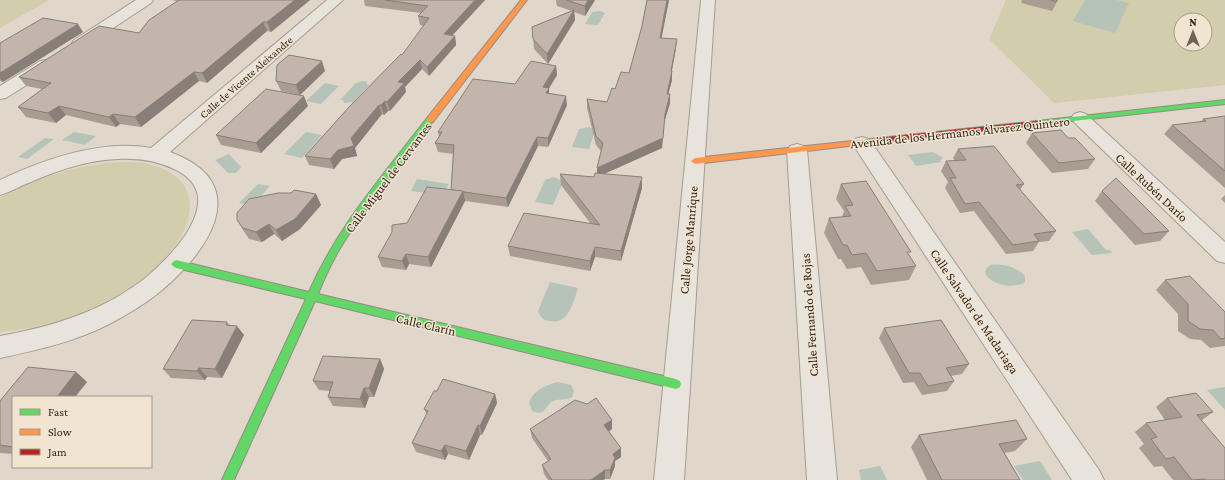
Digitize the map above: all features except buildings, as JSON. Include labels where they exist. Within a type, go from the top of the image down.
[{"type":"street","points":[[0,94],[146,0]]},
{"type":"street","name":"Calle de Vicente Aleixandre","points":[[156,154],[336,0]]},
{"type":"street","name":"Calle Miguel de Cervantes","points":[[228,480],[304,316],[311,296],[353,220],[524,0]]},
{"type":"street","name":"Calle Jorge Manrique","points":[[669,480],[708,0]]},
{"type":"street","name":"Avenida de los Hermanos Álvarez Quintero","points":[[695,161],[1225,102]]},
{"type":"street","name":"Calle Rubén Darío","points":[[1080,118],[1225,255]]},
{"type":"street","name":"Calle Salvador de Madariaga","points":[[862,142],[1089,480]]},
{"type":"street","name":"Calle Fernando de Rojas","points":[[797,150],[822,480]]},
{"type":"street","points":[[0,188],[19,178],[79,158],[134,152],[156,154],[178,161],[193,170],[203,183],[208,199],[206,218],[196,239],[176,264],[159,281],[132,300],[101,317],[60,334],[32,342],[0,347]]},
{"type":"street","name":"Calle Clarín","points":[[176,264],[676,384]]},
{"type":"shaded area","points":[[0,0],[49,0],[0,28]]},
{"type":"shaded area","points":[[1006,0],[1225,0],[1225,85],[1054,103],[989,39]]},
{"type":"shaded area","points":[[1085,0],[1116,0],[1129,3],[1115,33],[1073,21]]},
{"type":"shaded area","points":[[600,11],[605,13],[598,25],[585,24],[592,12]]},
{"type":"shaded area","points":[[363,81],[367,82],[369,85],[353,102],[344,103],[343,100],[340,100],[356,83]]},
{"type":"shaded area","points":[[325,83],[339,86],[321,104],[306,101]]},
{"type":"shaded area","points":[[589,127],[595,130],[589,149],[572,147],[579,129]]},
{"type":"shaded area","points":[[74,132],[96,136],[85,145],[62,140]]},
{"type":"shaded area","points":[[306,132],[322,135],[302,158],[284,154]]},
{"type":"shaded area","points":[[45,138],[54,139],[27,159],[18,157]]},
{"type":"shaded area","points":[[933,152],[942,157],[940,160],[941,162],[916,166],[908,155]]},
{"type":"shaded area","points":[[229,154],[241,167],[236,173],[228,173],[215,160]]},
{"type":"shaded area","points":[[119,162],[153,165],[171,173],[180,180],[186,189],[190,209],[188,220],[177,243],[165,259],[150,273],[116,296],[74,316],[30,328],[0,332],[0,197],[58,173],[88,166]]},
{"type":"shaded area","points":[[553,177],[563,182],[553,205],[535,202],[545,180]]},
{"type":"shaded area","points":[[417,179],[449,184],[442,195],[411,191]]},
{"type":"shaded area","points":[[258,184],[270,186],[252,206],[239,203]]},
{"type":"shaded area","points":[[1088,229],[1106,250],[1110,250],[1112,253],[1092,255],[1072,232]]},
{"type":"shaded area","points":[[991,265],[1015,268],[1025,276],[1025,282],[1009,286],[993,281],[985,273],[986,269]]},
{"type":"shaded area","points":[[550,282],[578,288],[572,306],[562,320],[548,321],[541,317],[538,311]]},
{"type":"shaded area","points":[[558,382],[571,385],[574,391],[572,397],[553,401],[543,412],[540,413],[532,411],[529,403],[537,391]]},
{"type":"shaded area","points":[[1225,387],[1225,410],[1207,390]]},
{"type":"shaded area","points":[[1040,461],[1052,480],[1023,480],[1014,466]]},
{"type":"shaded area","points":[[880,466],[887,480],[861,480],[859,470]]},
{"type":"traffic: fast","points":[[1037,123],[1225,102]]},
{"type":"traffic: fast","points":[[228,480],[304,316],[324,269],[336,247],[365,205],[430,120]]},
{"type":"traffic: fast","points":[[176,264],[676,384]]},
{"type":"traffic: slow","points":[[430,120],[524,0]]},
{"type":"traffic: slow","points":[[695,161],[880,140]]},
{"type":"traffic: jam","points":[[880,140],[1037,123]]}]
